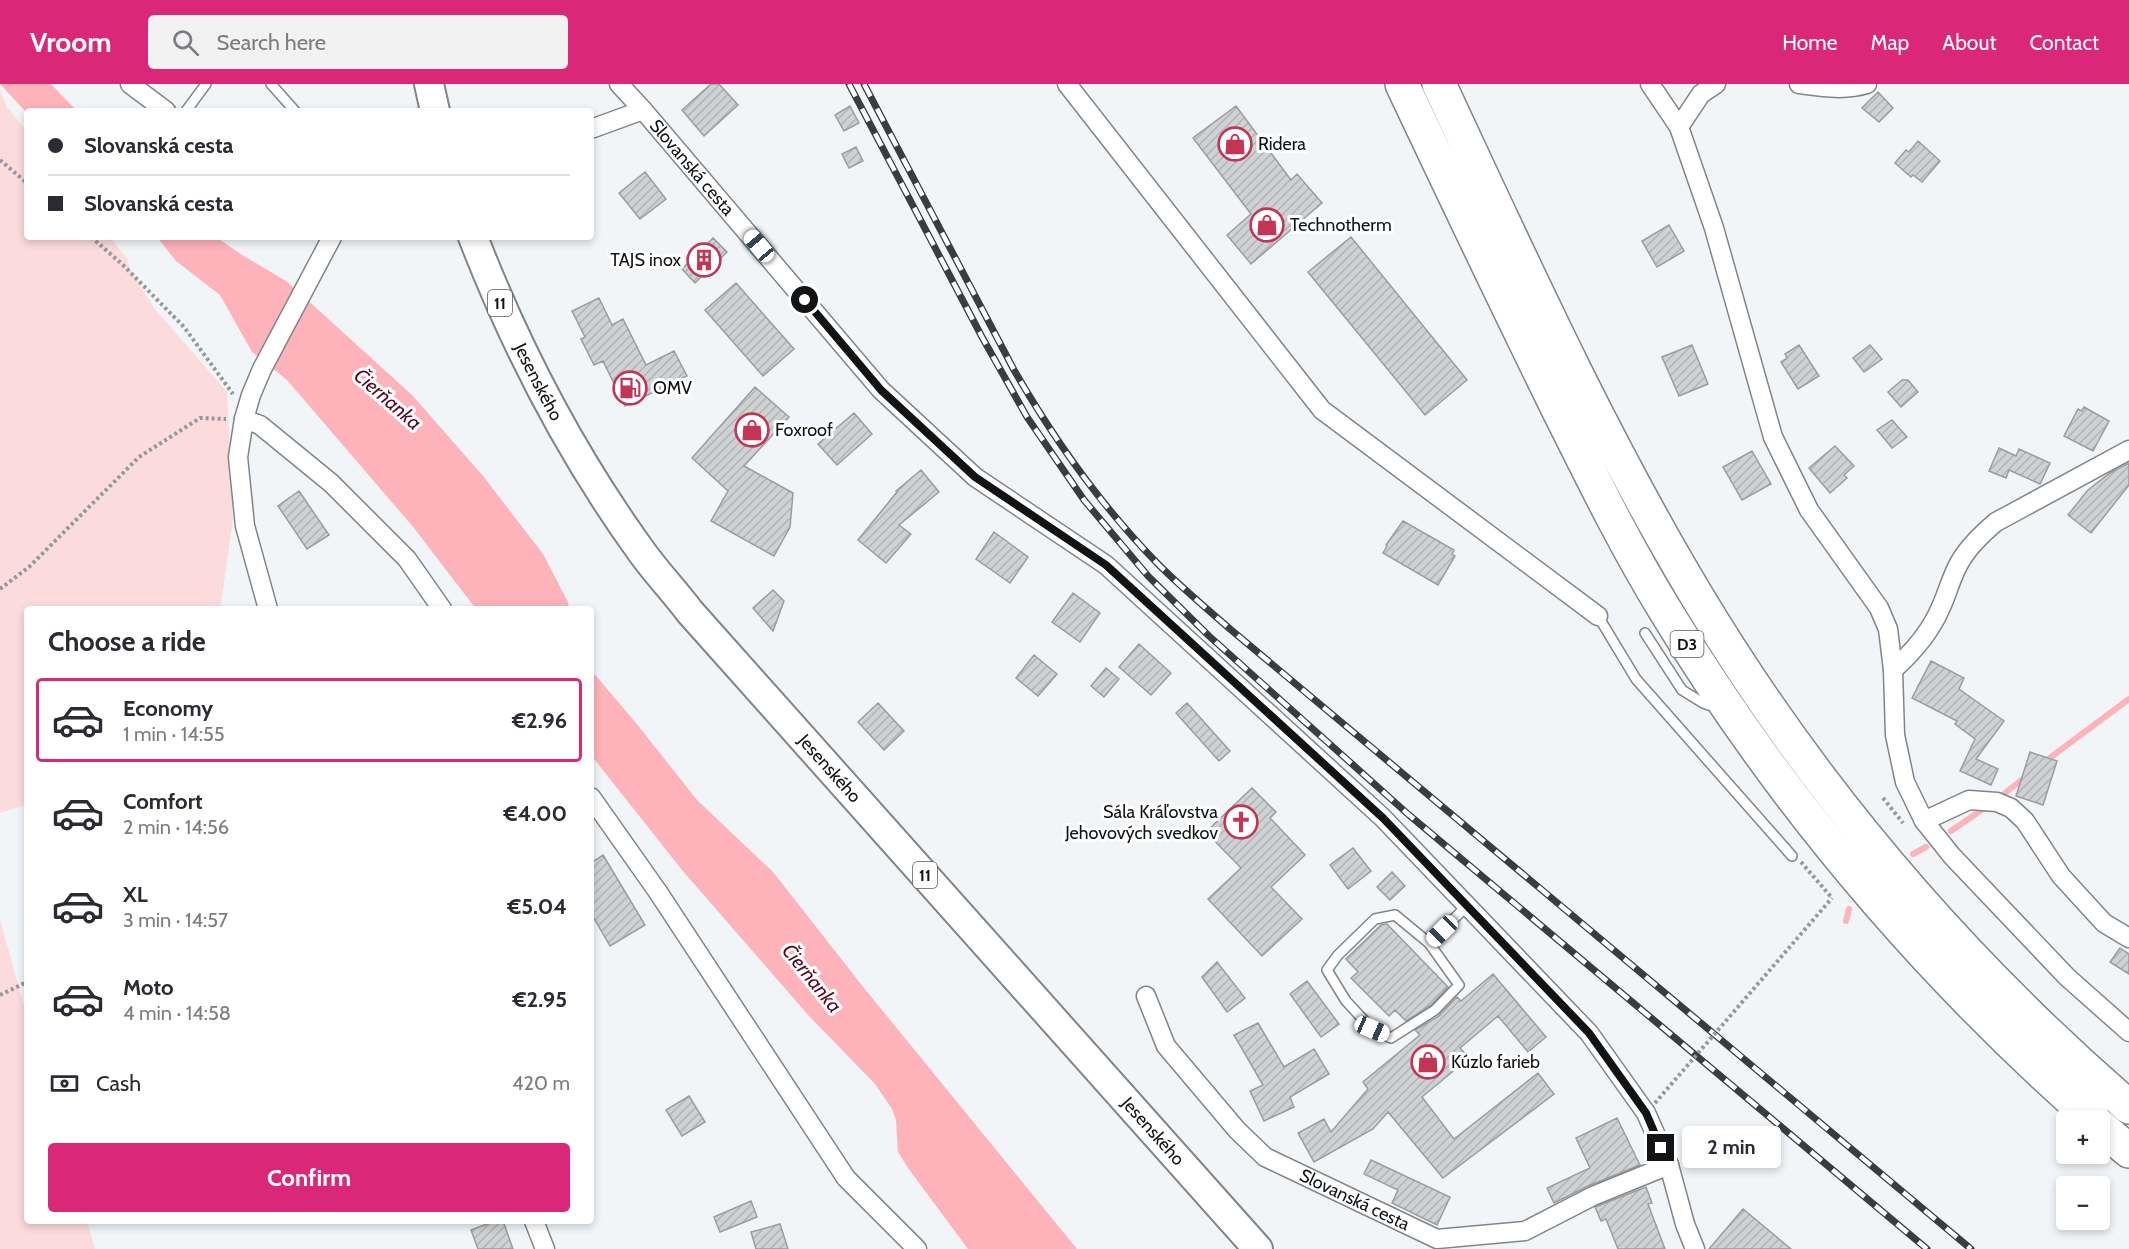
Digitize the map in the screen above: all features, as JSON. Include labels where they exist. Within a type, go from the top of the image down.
[{"type":"highway","name":"D3","points":[[1402,84],[1517,325],[1626,543],[1665,609],[1756,750],[1848,868],[1911,942],[1985,1019],[2083,1110]]},
{"type":"highway","name":"D3","points":[[1439,84],[1553,324],[1617,451],[1664,540],[1743,669],[1825,786],[1875,850],[1940,924],[2008,996],[2129,1107]]},
{"type":"highway","points":[[2110,1135],[2129,1151]]},
{"type":"main road","points":[[429,84],[434,108]]},
{"type":"main road","name":"Jesenského","points":[[474,240],[514,336],[561,427],[642,552],[690,612],[1258,1249]]},
{"type":"street","points":[[130,84],[162,108]]},
{"type":"street","name":"Slovanská cesta","points":[[619,84],[881,390],[975,477],[1106,565],[1383,818],[1589,1033],[1646,1113],[1669,1166],[1685,1224],[1695,1249]]},
{"type":"street","points":[[1067,84],[1322,410],[1598,616]]},
{"type":"street","points":[[1650,84],[1679,127],[1714,228],[1773,437],[1809,510],[1879,608],[1888,628],[1893,670],[1895,735],[1917,826],[1952,856],[2067,977],[2129,1032]]},
{"type":"street","points":[[1679,127],[1701,94],[1716,84]]},
{"type":"street","points":[[1799,84],[1835,89],[1867,84]]},
{"type":"street","points":[[594,128],[643,110]]},
{"type":"street","points":[[266,606],[245,526],[238,457],[245,416],[251,394],[262,369],[330,240]]},
{"type":"street","points":[[245,416],[260,425],[331,483],[407,559],[440,606]]},
{"type":"street","points":[[1893,670],[1906,659],[1925,634],[1941,609],[1959,561],[1981,535],[1996,522],[2129,450]]},
{"type":"street","points":[[1917,826],[1969,800],[1997,802],[2011,808],[2025,821],[2068,884],[2104,923],[2129,938]]},
{"type":"street","points":[[594,801],[658,892],[846,1178],[916,1249]]},
{"type":"street","name":"Slovanská cesta","points":[[1146,996],[1166,1046],[1237,1130],[1265,1157],[1437,1239],[1526,1231],[1593,1196],[1669,1166]]},
{"type":"street","points":[[535,1224],[545,1249]]},
{"type":"lane","points":[[188,108],[206,84]]},
{"type":"lane","points":[[271,84],[292,108]]},
{"type":"lane","points":[[1598,616],[1635,679],[1792,856]]},
{"type":"lane","points":[[1645,633],[1682,690],[1703,703],[1732,713]]},
{"type":"lane","points":[[1430,943],[1467,906]]},
{"type":"lane","points":[[1395,915],[1430,943],[1459,985],[1435,1010],[1391,1038],[1372,1029],[1346,1001],[1327,970],[1338,955],[1375,920],[1395,915]]},
{"type":"path","points":[[0,160],[24,180]]},
{"type":"path","points":[[94,240],[122,264],[184,327],[245,416]]},
{"type":"path","points":[[0,589],[29,567],[139,458],[200,418],[245,416]]},
{"type":"path","points":[[1883,798],[1917,826]]},
{"type":"path","points":[[1655,1103],[1832,898],[1803,863]]},
{"type":"path","points":[[0,995],[24,983]]},
{"type":"shaded area","points":[[0,90],[7,107],[24,128],[24,240],[112,240],[127,259],[131,271],[154,308],[227,392],[233,520],[220,606],[24,606],[24,805],[0,813]]},
{"type":"shaded area","points":[[0,919],[24,1007],[24,1224],[88,1224],[95,1249],[0,1249]]},
{"type":"water","points":[[0,84],[51,84],[74,108],[24,108]]},
{"type":"water","name":"Čierňanka","points":[[159,240],[220,240],[286,281],[413,396],[483,476],[543,554],[569,606],[474,606],[414,528],[287,380],[252,352],[220,295],[176,261]]},
{"type":"water","name":"Čierňanka","points":[[594,674],[697,800],[773,872],[864,988],[1077,1249],[968,1249],[898,1152],[896,1120],[892,1109],[875,1084],[809,1016],[682,870],[594,759]]},
{"type":"building","points":[[711,84],[719,84],[738,105],[704,136],[682,110]]},
{"type":"building","points":[[1878,92],[1893,108],[1879,122],[1862,108]]},
{"type":"building","points":[[850,106],[859,123],[844,131],[835,115]]},
{"type":"building","points":[[1236,106],[1291,180],[1297,174],[1322,203],[1251,264],[1227,235],[1251,214],[1193,138]]},
{"type":"building","points":[[1918,141],[1940,161],[1922,182],[1913,175],[1911,177],[1895,163]]},
{"type":"building","points":[[856,147],[863,161],[849,168],[842,154]]},
{"type":"building","points":[[645,172],[666,199],[640,219],[619,193]]},
{"type":"building","points":[[1669,225],[1684,251],[1657,267],[1642,241]]},
{"type":"building","points":[[1351,237],[1467,380],[1425,415],[1308,272]]},
{"type":"building","name":"TAJS inox","points":[[713,238],[727,252],[695,283],[682,269]]},
{"type":"building","points":[[736,283],[794,349],[763,376],[705,310]]},
{"type":"building","points":[[599,298],[612,325],[623,319],[646,365],[674,351],[687,376],[625,406],[603,361],[594,365],[581,339],[585,337],[572,311]]},
{"type":"building","points":[[1692,345],[1708,384],[1679,396],[1662,357]]},
{"type":"building","points":[[1799,345],[1819,376],[1798,389],[1781,362],[1787,358],[1785,354]]},
{"type":"building","points":[[1870,345],[1882,359],[1864,372],[1853,358]]},
{"type":"building","points":[[1902,380],[1908,380],[1918,392],[1901,407],[1888,392]]},
{"type":"building","points":[[755,387],[789,417],[744,466],[793,493],[790,527],[774,556],[711,521],[728,491],[692,458]]},
{"type":"building","points":[[2084,407],[2109,421],[2093,451],[2064,436],[2078,409],[2082,411]]},
{"type":"building","points":[[854,413],[872,434],[837,465],[818,444]]},
{"type":"building","points":[[1892,420],[1907,437],[1892,448],[1877,430]]},
{"type":"building","points":[[1835,446],[1854,466],[1844,475],[1847,478],[1830,493],[1809,468]]},
{"type":"building","points":[[1999,448],[2016,456],[2019,449],[2050,463],[2040,484],[2009,470],[2006,478],[1989,471]]},
{"type":"building","points":[[1752,451],[1771,484],[1742,500],[1723,467]]},
{"type":"building","points":[[2129,463],[2129,485],[2091,533],[2068,515],[2088,490],[2110,473]]},
{"type":"building","points":[[921,470],[939,492],[899,525],[911,534],[886,563],[858,540],[896,491]]},
{"type":"building","points":[[299,491],[329,535],[307,549],[278,506]]},
{"type":"building","points":[[1403,521],[1454,550],[1452,554],[1455,556],[1438,585],[1383,553]]},
{"type":"building","points":[[994,532],[1028,557],[1010,583],[976,559]]},
{"type":"building","points":[[773,590],[784,601],[773,631],[753,608]]},
{"type":"building","points":[[1073,593],[1100,613],[1080,642],[1052,622]]},
{"type":"building","points":[[1139,644],[1171,673],[1151,695],[1119,667]]},
{"type":"building","points":[[1034,655],[1057,674],[1038,696],[1016,678]]},
{"type":"building","points":[[1931,661],[1964,678],[1959,689],[2004,721],[1976,759],[1998,769],[1991,785],[1960,771],[1975,739],[1955,724],[1957,721],[1912,698]]},
{"type":"building","points":[[1106,668],[1119,679],[1104,697],[1091,686]]},
{"type":"building","points":[[878,703],[904,731],[884,750],[858,722]]},
{"type":"building","points":[[1187,703],[1230,751],[1219,761],[1176,713]]},
{"type":"building","points":[[2030,752],[2057,761],[2043,805],[2016,796]]},
{"type":"building","points":[[1252,788],[1276,812],[1270,818],[1305,855],[1271,887],[1302,919],[1262,956],[1208,899],[1241,868],[1206,832]]},
{"type":"building","points":[[1353,848],[1371,871],[1348,889],[1330,865]]},
{"type":"building","points":[[603,855],[645,925],[610,946],[594,918],[594,861]]},
{"type":"building","points":[[1392,872],[1405,886],[1390,900],[1377,887]]},
{"type":"building","points":[[1387,924],[1448,987],[1431,1005],[1406,1021],[1395,1010],[1389,1016],[1351,978],[1358,972],[1346,959],[1381,925]]},
{"type":"building","points":[[2120,948],[2129,954],[2129,974],[2110,962]]},
{"type":"building","points":[[1217,962],[1245,998],[1227,1012],[1202,977]]},
{"type":"building","points":[[1493,974],[1546,1037],[1528,1052],[1498,1016],[1460,1048],[1469,1058],[1422,1097],[1454,1139],[1538,1073],[1554,1094],[1443,1178],[1388,1112],[1373,1129],[1314,1162],[1298,1133],[1324,1119],[1331,1132],[1368,1089],[1363,1082],[1420,1035],[1415,1030],[1439,1016],[1457,997],[1461,1001]]},
{"type":"building","points":[[1307,981],[1339,1024],[1321,1037],[1290,994]]},
{"type":"building","points":[[1258,1023],[1284,1067],[1314,1049],[1329,1074],[1290,1097],[1294,1107],[1264,1121],[1250,1091],[1263,1085],[1234,1035]]},
{"type":"building","points":[[689,1096],[705,1122],[682,1136],[666,1110]]},
{"type":"building","points":[[1617,1118],[1640,1165],[1588,1186],[1554,1203],[1547,1188],[1590,1168],[1576,1138]]},
{"type":"building","points":[[1371,1160],[1450,1197],[1437,1225],[1392,1203],[1398,1190],[1364,1174]]},
{"type":"building","points":[[1646,1187],[1652,1203],[1648,1204],[1665,1249],[1618,1249],[1606,1219],[1601,1221],[1595,1207]]},
{"type":"building","points":[[751,1201],[757,1217],[720,1232],[714,1217]]},
{"type":"building","points":[[1743,1209],[1791,1249],[1709,1249]]},
{"type":"building","points":[[487,1224],[504,1224],[513,1249],[478,1249],[471,1230]]},
{"type":"building","points":[[780,1224],[788,1249],[756,1249],[751,1232]]},
{"type":"waterway","points":[[2043,763],[2129,699]]},
{"type":"waterway","points":[[2005,793],[2028,775]]},
{"type":"waterway","points":[[1951,831],[1986,807],[1989,809]]},
{"type":"waterway","points":[[1913,854],[1926,847]]},
{"type":"waterway","points":[[1846,921],[1849,909]]},
{"type":"railway","points":[[849,84],[982,337],[1027,417],[1084,500],[1148,576],[1209,636],[1409,815],[1927,1249]]},
{"type":"railway","points":[[864,84],[1014,370],[1080,472],[1138,543],[1230,629],[1971,1249]]},
{"type":"place","name":"Ridera","points":[[1235,144]]},
{"type":"place","name":"Technotherm","points":[[1267,225]]},
{"type":"place","name":"TAJS inox","points":[[704,260]]},
{"type":"place","name":"OMV","points":[[630,388]]},
{"type":"place","name":"Foxroof","points":[[752,430]]},
{"type":"place","name":"Sála Kráľovstva Jehovových svedkov","points":[[1241,822]]},
{"type":"place","name":"Kúzlo farieb","points":[[1428,1062]]},
{"type":"route","points":[[805,300],[881,390],[975,477],[1106,565],[1383,818],[1589,1033],[1646,1113],[1661,1148]]}]
